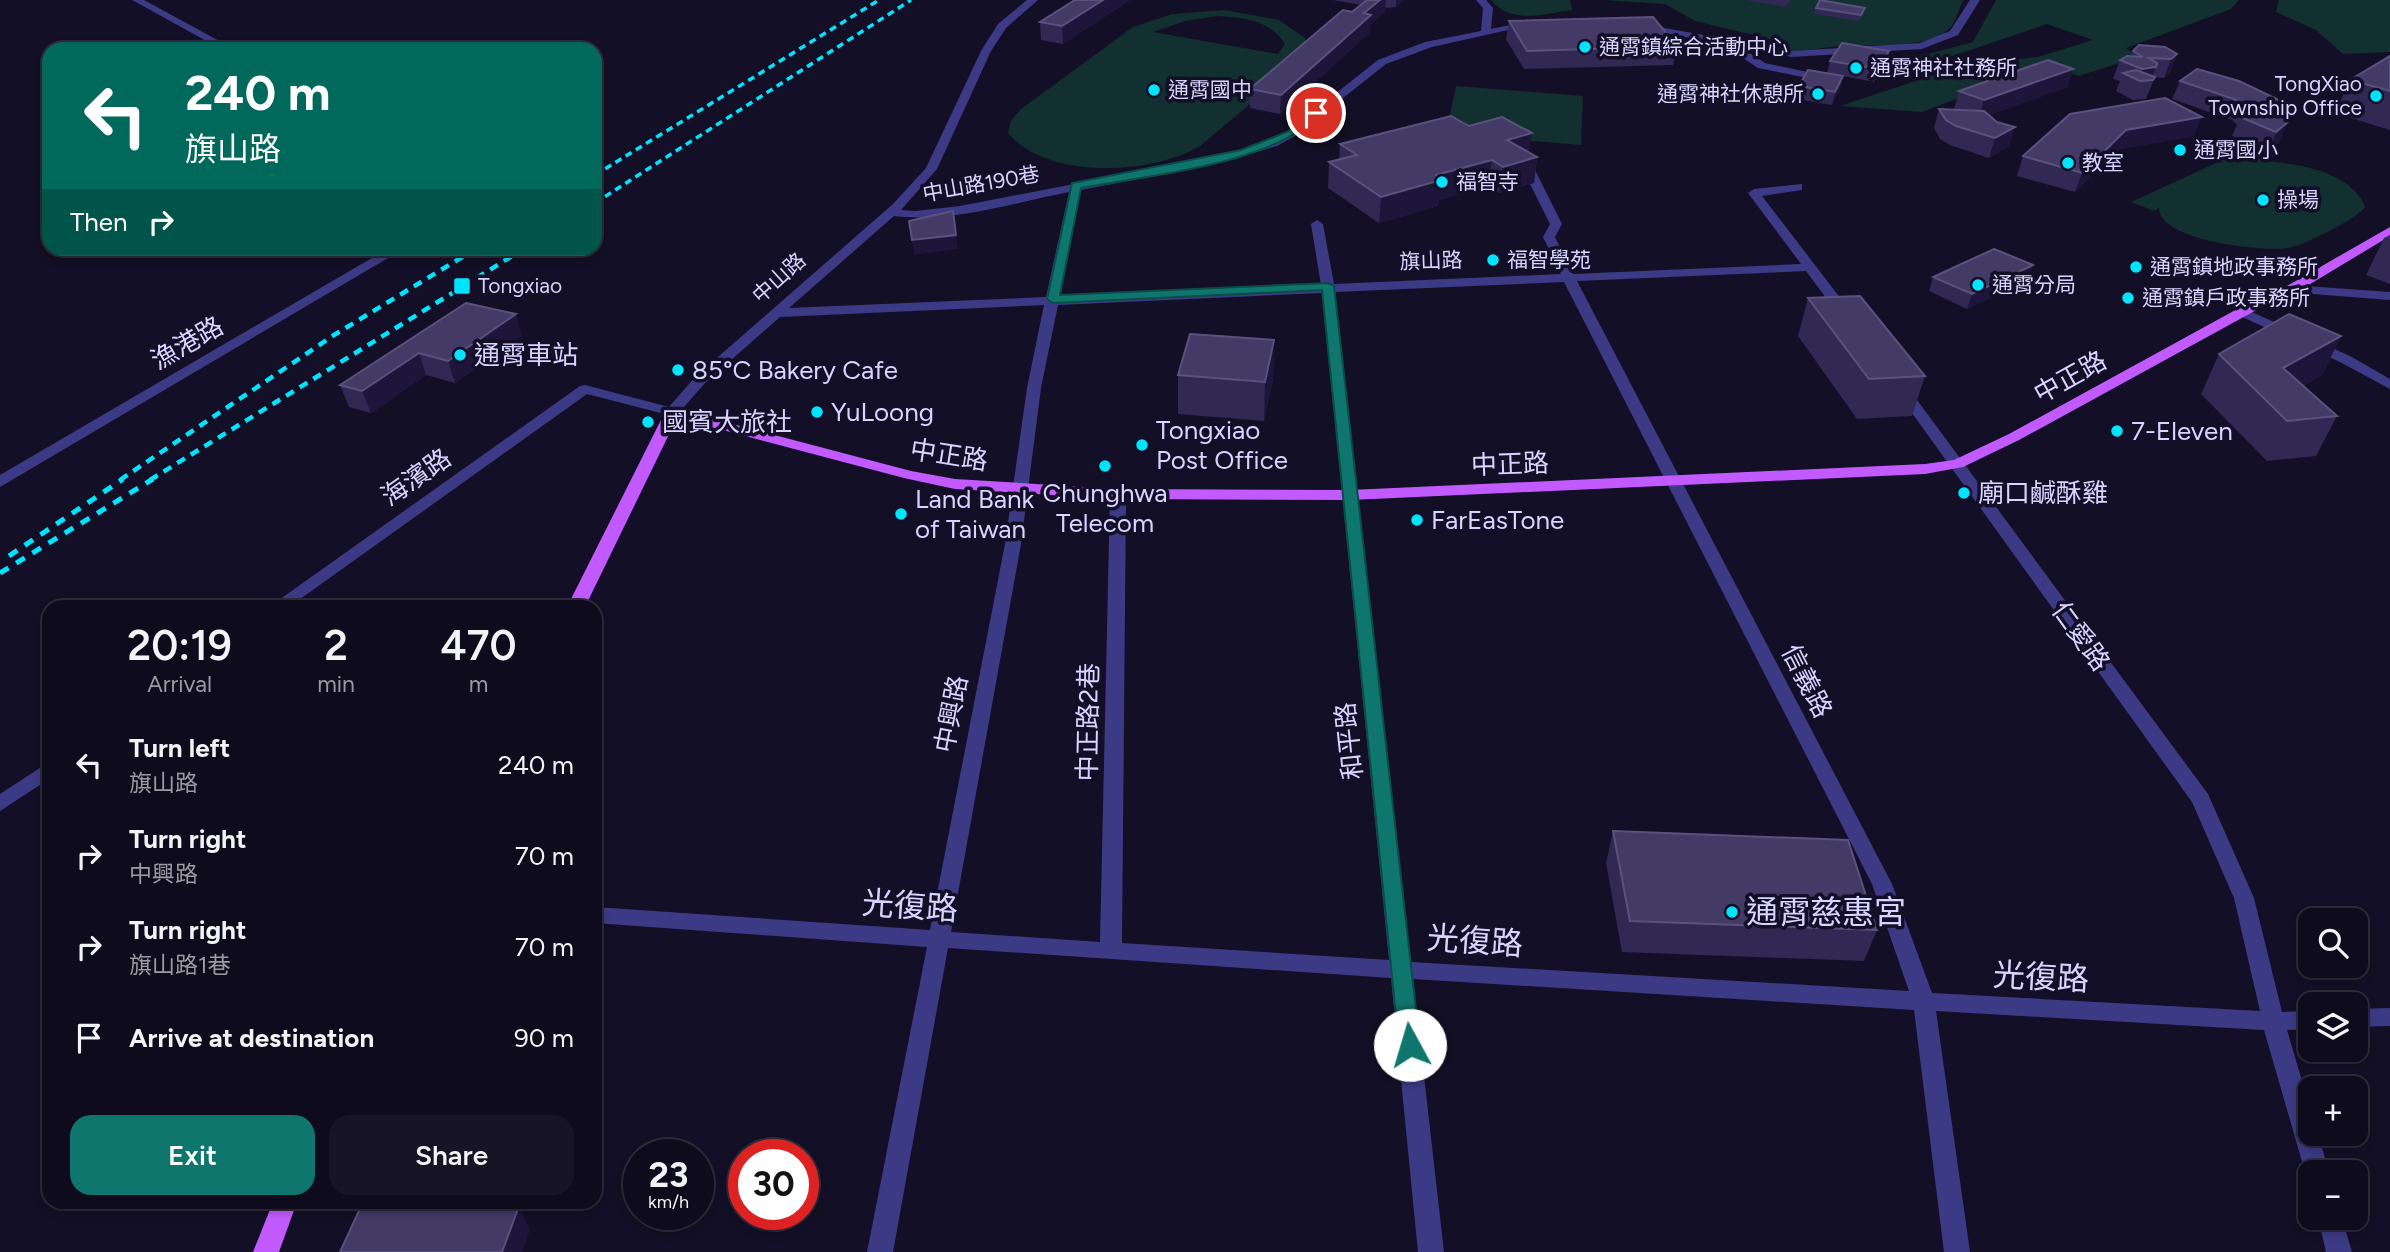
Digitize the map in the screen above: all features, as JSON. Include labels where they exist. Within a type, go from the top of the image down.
[{"type":"main road","name":"中正路","points":[[672,412],[910,475],[955,484],[1118,494],[1350,495],[1925,469],[1958,464],[2243,312],[2292,289],[2390,231]]},
{"type":"main road","name":"中山路","points":[[579,600],[672,412]]},
{"type":"main road","points":[[266,1252],[282,1209]]},
{"type":"street","points":[[137,0],[216,42]]},
{"type":"street","name":"中山路","points":[[672,412],[701,380],[892,212],[931,169],[986,51],[1002,26],[1033,0]]},
{"type":"street","points":[[1481,0],[1489,8],[1486,32]]},
{"type":"street","points":[[1681,32],[1730,45],[1813,54],[1845,49],[1922,46],[1940,41],[1954,33],[1975,0]]},
{"type":"street","name":"中山路190巷","points":[[892,212],[915,215],[960,210],[1209,161],[1273,144],[1291,134],[1382,62],[1429,44],[1538,22]]},
{"type":"street","points":[[1630,26],[1780,46],[1813,54]]},
{"type":"street","points":[[1730,45],[1762,66],[1841,81]]},
{"type":"street","name":"信義路","points":[[1527,166],[1556,224],[1549,237],[1568,276],[1882,884],[1924,1002],[1957,1252]]},
{"type":"street","name":"中興路","points":[[880,1252],[1022,489],[1034,388],[1076,186]]},
{"type":"street","points":[[1798,187],[1755,193],[1852,322]]},
{"type":"street","name":"和平路","points":[[1317,224],[1328,286],[1431,1252]]},
{"type":"street","name":"漁港路","points":[[0,482],[385,256]]},
{"type":"street","name":"旗山路","points":[[780,313],[1328,286],[1811,267]]},
{"type":"street","points":[[2292,289],[2390,296]]},
{"type":"street","points":[[2243,312],[2345,359],[2390,385]]},
{"type":"street","name":"仁愛路","points":[[1892,376],[2201,799],[2244,898],[2273,1021],[2314,1160]]},
{"type":"street","name":"中正路","points":[[585,389],[672,412]]},
{"type":"street","name":"海濱路","points":[[288,600],[585,389]]},
{"type":"street","name":"中正路2巷","points":[[1111,951],[1118,494]]},
{"type":"street","points":[[0,804],[42,774]]},
{"type":"street","name":"光復路","points":[[602,916],[938,940],[1924,1002],[2298,1020]]},
{"type":"street","points":[[2368,1018],[2390,1017]]},
{"type":"street","points":[[2333,1230],[2339,1252]]},
{"type":"green space","points":[[1491,0],[1570,0],[1572,10],[1518,15],[1499,8]]},
{"type":"green space","points":[[1603,0],[1963,0],[1949,29],[1927,40],[1898,45],[1786,51],[1790,44],[1695,21],[1665,4]]},
{"type":"green space","points":[[1996,0],[2239,0],[2231,9],[2126,48],[2138,57],[2079,76],[2046,65],[1922,112],[1840,106],[1967,64],[2038,57],[2093,40],[2047,24],[1920,67],[1909,59],[1973,42]]},
{"type":"green space","points":[[2279,0],[2390,0],[2390,52],[2343,54],[2316,30],[2276,12]]},
{"type":"green space","points":[[1224,10],[1279,20],[1305,38],[1307,48],[1298,64],[1200,146],[1155,163],[1100,168],[1073,165],[1048,159],[1025,148],[1008,133],[1011,121],[1021,109],[1133,27],[1172,14]],"holes":[[[1217,16],[1255,21],[1271,29],[1285,44],[1278,54],[1153,32],[1185,21]]]},
{"type":"green space","points":[[1456,86],[1583,96],[1581,145],[1446,134]]},
{"type":"green space","points":[[2251,147],[2276,155],[2266,161],[2308,168],[2336,178],[2349,185],[2365,207],[2351,219],[2317,237],[2296,246],[2276,249],[2237,246],[2193,236],[2176,229],[2164,219],[2159,208],[2154,211],[2131,202]]},
{"type":"building","points":[[1075,0],[1103,0],[1062,26],[1040,22]]},
{"type":"building","points":[[1367,0],[1380,0],[1364,13],[1371,15],[1281,95],[1250,89],[1343,10],[1352,12]]},
{"type":"building","points":[[1820,0],[1865,8],[1861,15],[1816,8]]},
{"type":"building","points":[[1653,17],[1677,46],[1527,51],[1509,21]]},
{"type":"building","points":[[1842,43],[1889,51],[1878,69],[1830,61]]},
{"type":"building","points":[[2139,45],[2165,47],[2177,54],[2171,59],[2149,58],[2157,63],[2156,67],[2142,69],[2120,60],[2127,56],[2143,57],[2133,51]]},
{"type":"building","points":[[2390,56],[2390,91],[2350,80]]},
{"type":"building","points":[[2048,60],[2073,69],[1984,100],[1959,91]]},
{"type":"building","points":[[2197,69],[2239,81],[2277,99],[2289,111],[2288,122],[2276,132],[2240,117],[2245,106],[2240,101],[2180,81]]},
{"type":"building","points":[[1808,70],[1843,76],[1835,92],[1799,86]]},
{"type":"building","points":[[2136,70],[2155,77],[2153,80],[2140,81],[2123,73]]},
{"type":"building","points":[[2165,98],[2202,117],[2126,130],[2082,173],[2023,156],[2070,114]]},
{"type":"building","points":[[1939,109],[1984,111],[1997,122],[2015,127],[1995,138],[1956,126],[1946,120]]},
{"type":"building","points":[[1451,116],[1469,126],[1502,117],[1532,133],[1507,140],[1537,157],[1503,167],[1492,160],[1436,175],[1441,180],[1381,197],[1329,162],[1357,155],[1340,144]]},
{"type":"building","points":[[953,211],[956,235],[912,240],[909,221]]},
{"type":"building","points":[[1994,249],[2033,265],[1972,294],[1933,277]]},
{"type":"building","points":[[1860,296],[1925,376],[1869,379],[1808,298]]},
{"type":"building","points":[[466,303],[516,314],[448,361],[419,353],[362,391],[340,385]]},
{"type":"building","points":[[2289,314],[2341,336],[2283,368],[2337,416],[2287,421],[2219,354]]},
{"type":"building","points":[[1190,334],[1274,340],[1265,382],[1178,375]]},
{"type":"building","points":[[1613,831],[1848,840],[1877,930],[1630,921]]},
{"type":"building","points":[[360,1209],[518,1209],[502,1252],[340,1252]]},
{"type":"railway","points":[[602,171],[879,0]]},
{"type":"railway","points":[[602,199],[911,0]]},
{"type":"railway","points":[[120,480],[334,335],[464,256]]},
{"type":"railway","points":[[150,480],[512,256]]},
{"type":"railway","points":[[9,556],[123,479]]},
{"type":"railway","points":[[0,573],[153,479]]},
{"type":"place","name":"通霄鎮綜合活動中心","points":[[1585,47]]},
{"type":"place","name":"通霄神社社務所","points":[[1856,68]]},
{"type":"place","name":"通霄國中","points":[[1154,90]]},
{"type":"place","name":"通霄神社休憩所","points":[[1818,94]]},
{"type":"place","name":"TongXiao Township Office","points":[[2376,96]]},
{"type":"place","name":"通霄國小","points":[[2180,150]]},
{"type":"place","name":"教室","points":[[2068,163]]},
{"type":"place","name":"福智寺","points":[[1442,182]]},
{"type":"place","name":"操場","points":[[2263,200]]},
{"type":"place","name":"福智學苑","points":[[1493,260]]},
{"type":"place","name":"通霄鎮地政事務所","points":[[2136,267]]},
{"type":"place","name":"通霄分局","points":[[1978,285]]},
{"type":"place","name":"Tongxiao","points":[[462,286]]},
{"type":"place","name":"通霄鎮戶政事務所","points":[[2128,298]]},
{"type":"place","name":"通霄車站","points":[[460,355]]},
{"type":"place","name":"85°C Bakery Cafe","points":[[678,370]]},
{"type":"place","name":"YuLoong","points":[[817,412]]},
{"type":"place","name":"國賓大旅社","points":[[648,422]]},
{"type":"place","name":"7-Eleven","points":[[2117,431]]},
{"type":"place","name":"Tongxiao Post Office","points":[[1142,445]]},
{"type":"place","name":"Chunghwa Telecom","points":[[1105,466]]},
{"type":"place","name":"廟口鹹酥雞","points":[[1964,493]]},
{"type":"place","name":"Land Bank of Taiwan","points":[[901,514]]},
{"type":"place","name":"FarEasTone","points":[[1417,520]]},
{"type":"place","name":"通霄慈惠宮","points":[[1732,912]]},
{"type":"route","points":[[1316,113],[1291,134],[1273,144],[1244,153],[1076,186],[1053,299],[1328,286],[1410,1045]]}]
